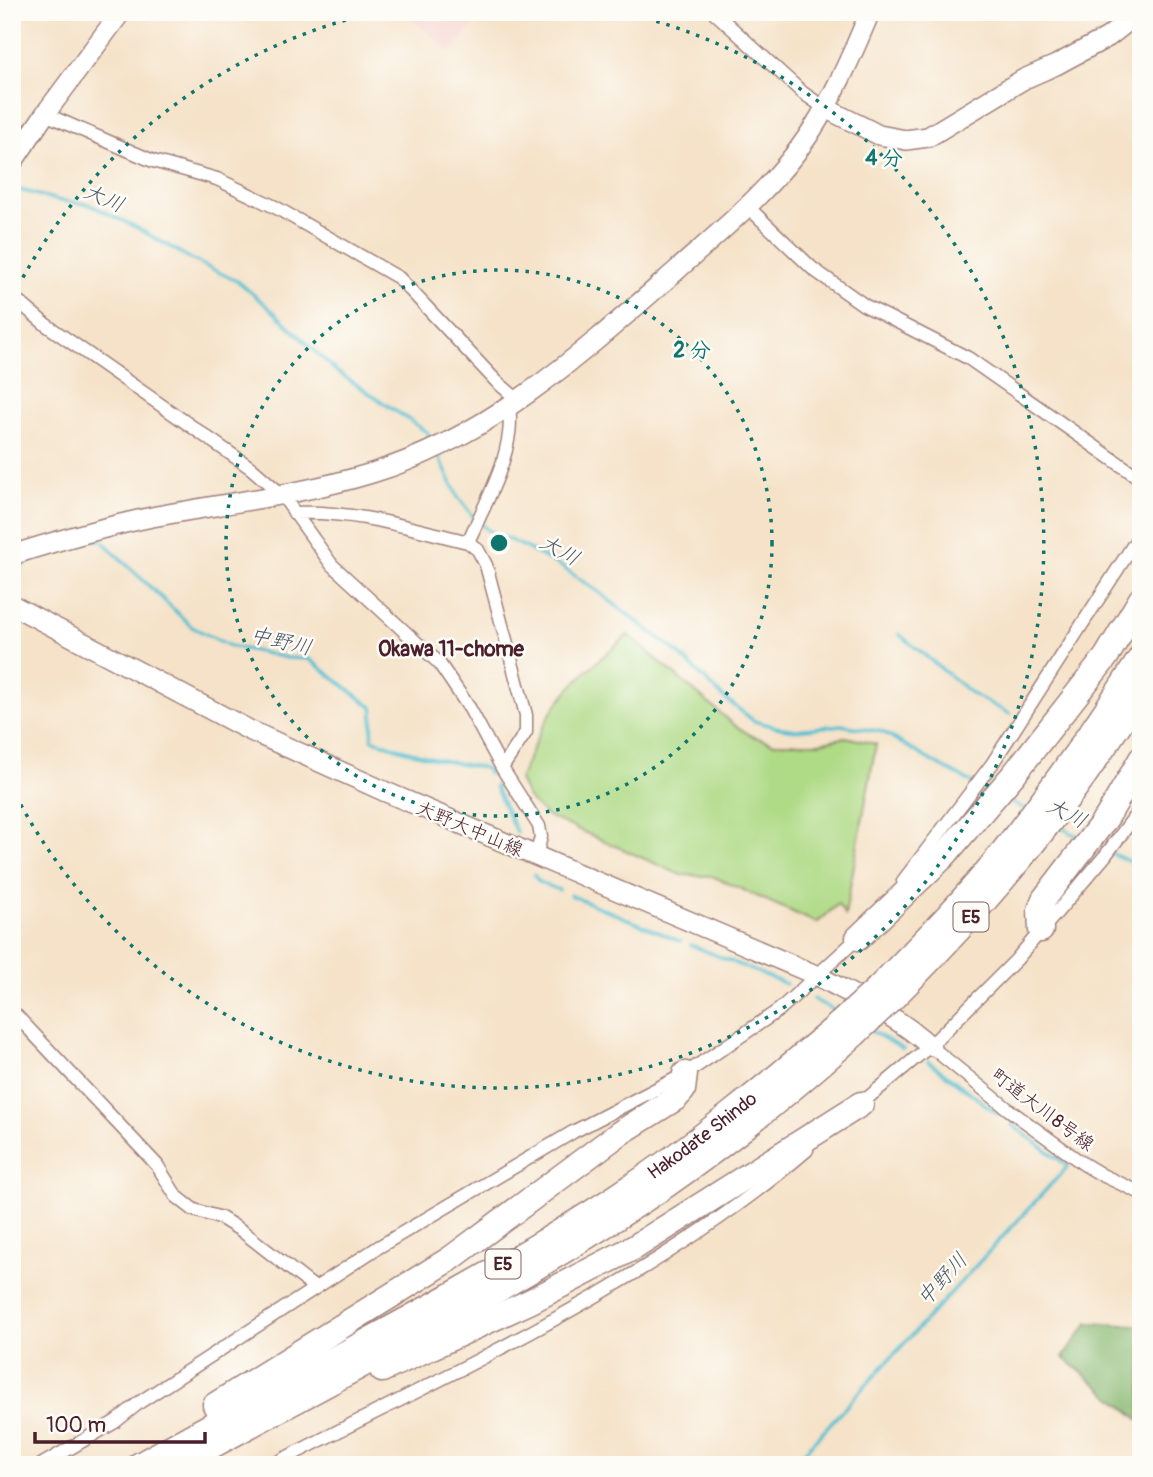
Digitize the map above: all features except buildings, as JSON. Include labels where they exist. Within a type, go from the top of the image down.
[{"type":"highway","points":[[858,938],[943,858],[979,799],[1014,774],[1106,657],[1141,599]]},
{"type":"highway","name":"Hakodate Shindo","points":[[1060,794],[1094,729],[1141,657]]},
{"type":"highway","name":"Hakodate Shindo","points":[[178,1465],[461,1309],[625,1213],[749,1124],[885,994],[977,883],[1035,826],[1141,692]]},
{"type":"highway","points":[[1041,930],[1040,910],[1044,899],[1095,852],[1118,821],[1141,759]]},
{"type":"highway","name":"Hakodate Shindo","points":[[139,1465],[452,1293],[604,1204],[848,1029]]},
{"type":"highway","points":[[123,1465],[450,1259],[620,1133],[676,1098],[682,1090],[685,1074]]},
{"type":"highway","points":[[178,1465],[531,1301],[635,1247],[861,1104]]},
{"type":"street","points":[[13,159],[121,12]]},
{"type":"street","points":[[714,12],[803,93],[879,135],[906,141],[928,137],[1024,79],[1108,37],[1140,12]]},
{"type":"street","points":[[12,555],[87,531],[282,495],[374,472],[447,442],[513,403],[552,375],[653,291],[748,207],[807,138],[847,68],[870,12]]},
{"type":"street","points":[[45,114],[153,161],[217,179],[275,207],[399,278],[496,381],[513,403],[509,444],[481,517],[468,542]]},
{"type":"street","points":[[748,207],[813,269],[864,305],[968,358],[1141,479]]},
{"type":"street","points":[[12,296],[46,324],[251,468],[282,495],[332,565],[439,663],[470,709],[502,768],[539,826],[541,837],[536,856]]},
{"type":"street","points":[[294,513],[337,513],[371,518],[468,542],[478,550],[486,565],[526,715],[526,733],[502,768]]},
{"type":"street","points":[[979,799],[992,764],[1141,533]]},
{"type":"street","name":"大野大中山線","points":[[12,605],[249,730],[386,792],[818,976],[871,1004],[917,1034],[930,1046]]},
{"type":"street","points":[[1118,821],[1141,808]]},
{"type":"street","points":[[272,1465],[525,1335],[633,1273],[766,1184],[930,1046],[1016,960],[1041,930]]},
{"type":"street","points":[[41,1465],[115,1422],[139,1402],[222,1351],[316,1287],[573,1132],[685,1074],[779,1010],[858,938]]},
{"type":"street","points":[[12,1011],[157,1165],[176,1196],[194,1210],[221,1218],[242,1231],[316,1287]]},
{"type":"street","name":"町道大川8号線","points":[[930,1046],[1008,1109],[1082,1163],[1141,1193]]},
{"type":"shaded area","points":[[404,12],[482,12],[451,53]]},
{"type":"green space","points":[[628,635],[733,724],[752,736],[773,743],[819,743],[846,737],[876,744],[845,915],[838,904],[817,923],[712,876],[681,875],[545,815],[528,798],[519,780],[552,712],[565,693]]},
{"type":"green space","points":[[1088,1323],[1141,1326],[1141,1421],[1063,1357]]},
{"type":"waterway","name":"大川","points":[[12,188],[61,201],[88,204],[239,282],[336,371],[427,432],[432,443]]},
{"type":"waterway","name":"大川","points":[[437,453],[458,497],[475,519]]},
{"type":"waterway","name":"大川","points":[[481,524],[489,531],[562,567],[597,591],[676,651],[722,696],[754,721],[796,730],[841,725],[883,732],[973,783]]},
{"type":"waterway","name":"中野川","points":[[94,540],[101,540],[192,627],[230,646],[287,658],[309,659],[373,708],[372,739],[428,757],[485,768],[489,774]]},
{"type":"waterway","name":"中野川","points":[[12,572],[40,555]]},
{"type":"waterway","points":[[899,634],[972,694],[1010,714]]},
{"type":"waterway","name":"中野川","points":[[495,786],[516,832]]},
{"type":"waterway","name":"大川","points":[[1005,799],[1023,808]]},
{"type":"waterway","name":"大川","points":[[1058,826],[1079,837]]},
{"type":"waterway","name":"大川","points":[[1111,853],[1141,867]]},
{"type":"waterway","name":"中野川","points":[[534,875],[539,882],[559,890]]},
{"type":"waterway","name":"中野川","points":[[570,895],[680,941]]},
{"type":"waterway","name":"中野川","points":[[691,945],[786,984]]},
{"type":"waterway","name":"中野川","points":[[813,999],[837,1012]]},
{"type":"waterway","name":"中野川","points":[[871,1031],[903,1049]]},
{"type":"waterway","name":"中野川","points":[[928,1061],[998,1114]]},
{"type":"waterway","name":"中野川","points":[[792,1465],[1068,1166],[1011,1124]]},
{"type":"district","name":"Okawa 11-chome","points":[[451,649]]}]
